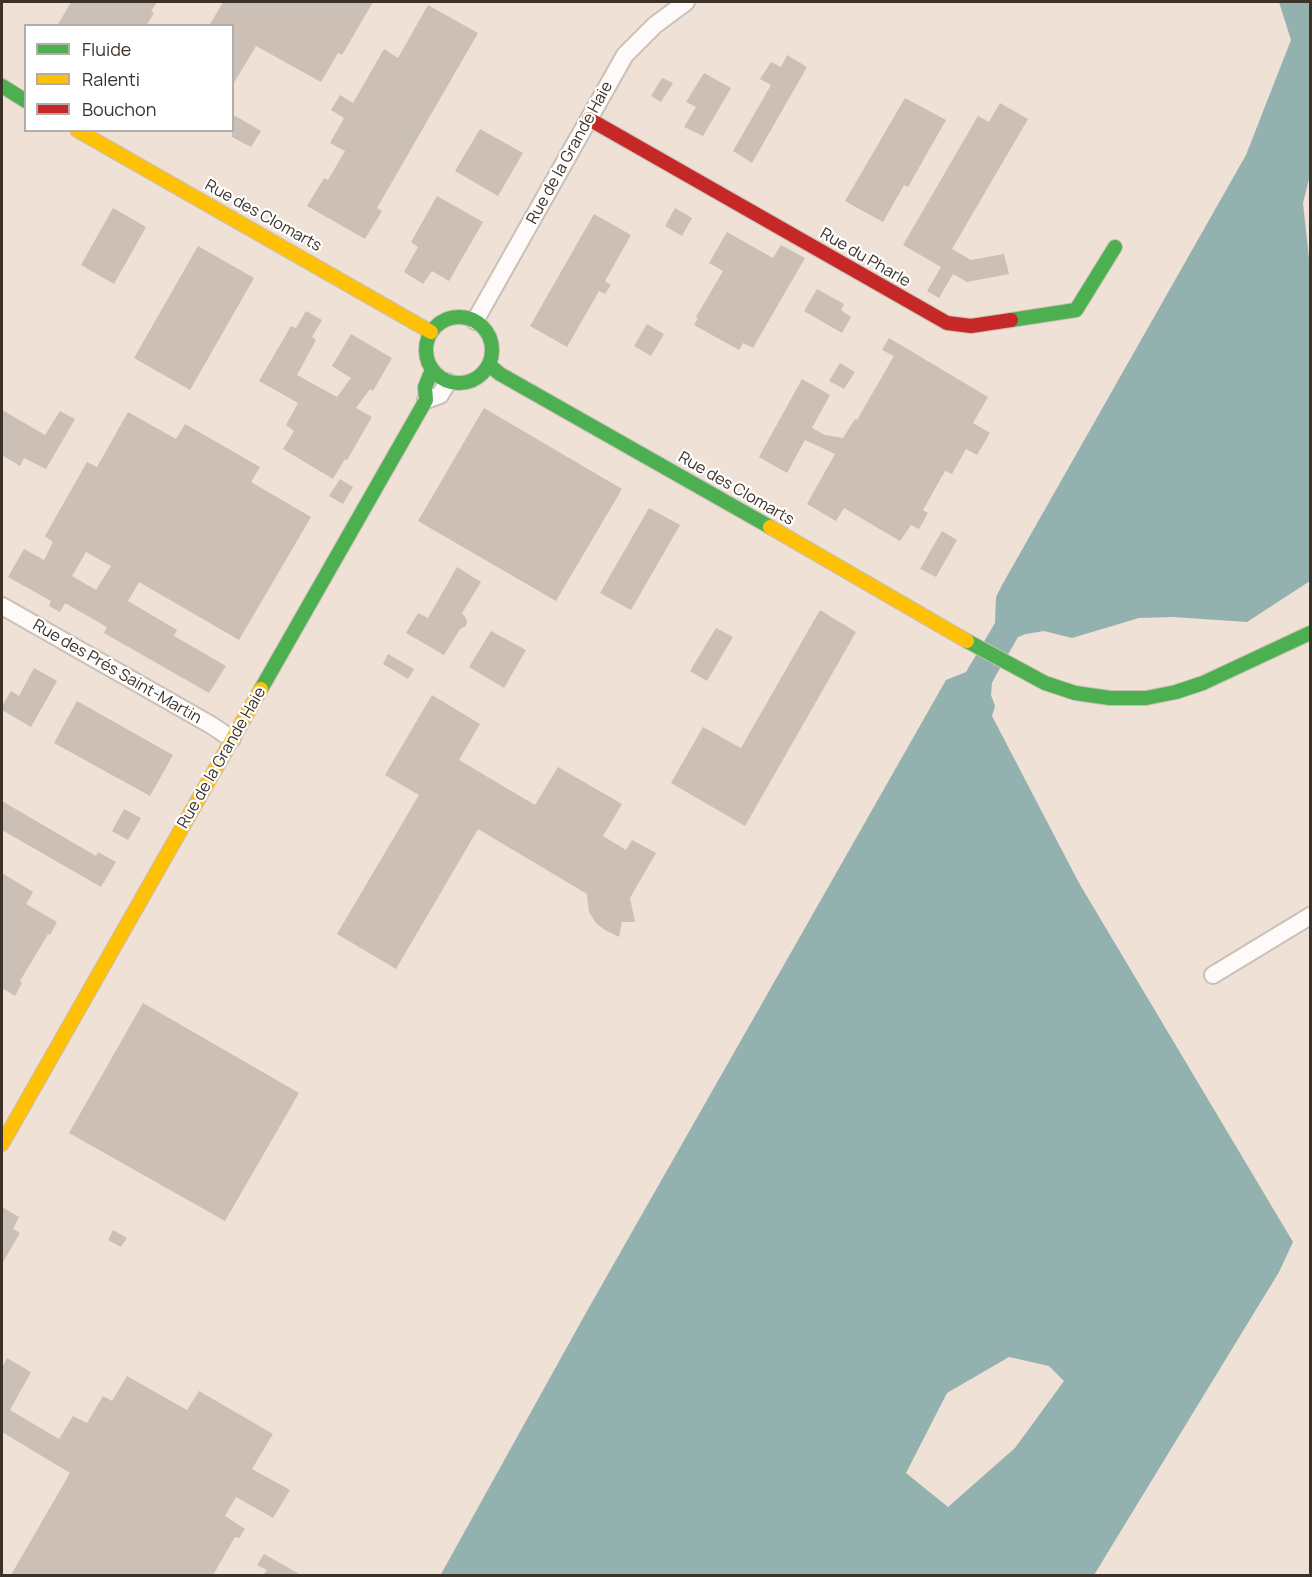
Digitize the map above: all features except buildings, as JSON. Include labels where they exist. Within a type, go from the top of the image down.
[{"type":"main road","points":[[2,86],[24,100]]},
{"type":"main road","name":"Rue du Pharle","points":[[589,119],[946,323],[972,326],[1076,310],[1115,247]]},
{"type":"main road","name":"Rue des Clomarts","points":[[81,132],[432,332]]},
{"type":"main road","points":[[456,317],[475,321],[483,327],[492,345],[489,365],[484,373],[467,383],[448,382],[432,370],[427,361],[427,341],[438,324],[456,317]]},
{"type":"main road","name":"Rue des Clomarts","points":[[489,365],[500,374],[967,641],[1045,683],[1075,693],[1110,698],[1146,698],[1176,692],[1203,683],[1311,633]]},
{"type":"main road","name":"Rue de la Grande Haie","points":[[2,1143],[426,400],[425,387],[432,370]]},
{"type":"street","name":"Rue de la Grande Haie","points":[[475,321],[625,55],[655,25],[686,2]]},
{"type":"street","points":[[426,400],[440,395],[448,382]]},
{"type":"street","name":"Rue des Prés Saint-Martin","points":[[2,606],[211,725],[232,740]]},
{"type":"street","points":[[1213,975],[1311,916]]},
{"type":"water","points":[[1279,2],[1310,2],[1310,175],[1303,203],[1310,268],[1310,581],[1247,622],[1173,617],[1139,618],[1072,638],[1044,631],[1026,634],[1018,637],[995,677],[991,695],[995,706],[992,716],[1079,883],[1293,1242],[1279,1272],[1094,1575],[440,1576],[587,1311],[946,680],[966,672],[995,623],[996,597],[1002,585],[1246,155],[1291,40]],"holes":[[[1009,1357],[1049,1366],[1064,1381],[1015,1448],[948,1507],[906,1473],[947,1393]]]},
{"type":"traffic: fast","points":[[2,86],[24,100]]},
{"type":"traffic: fast","points":[[1011,320],[1076,310],[1115,247]]},
{"type":"traffic: fast","points":[[459,317],[472,319],[482,327],[490,337],[492,350],[490,363],[482,373],[472,381],[459,383],[446,381],[436,373],[428,363],[426,350],[428,337],[436,327],[446,319],[459,317]]},
{"type":"traffic: fast","points":[[489,365],[500,374],[770,527]]},
{"type":"traffic: fast","points":[[261,689],[426,400],[425,387],[432,370]]},
{"type":"traffic: fast","points":[[967,641],[1045,683],[1075,693],[1110,698],[1146,698],[1176,692],[1203,683],[1310,633]]},
{"type":"traffic: slow","points":[[81,132],[431,332]]},
{"type":"traffic: slow","points":[[770,527],[967,641]]},
{"type":"traffic: slow","points":[[2,1144],[261,689]]},
{"type":"traffic: jam","points":[[589,119],[947,323],[971,326],[1011,320]]}]
